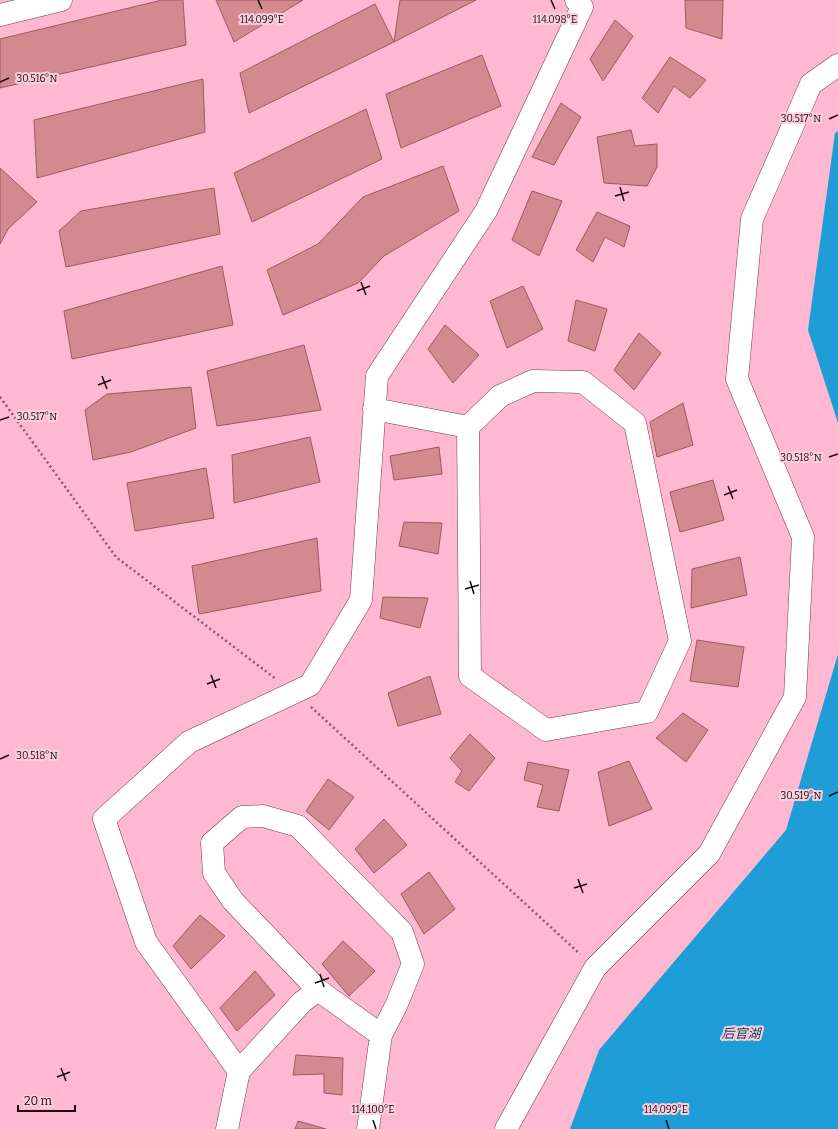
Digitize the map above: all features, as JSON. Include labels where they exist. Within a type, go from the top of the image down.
[{"type":"street","points":[[0,16],[61,0]]},
{"type":"street","points":[[239,1070],[146,942],[104,819],[189,742],[310,685],[361,600],[376,376],[486,211],[582,7],[576,0]]},
{"type":"street","points":[[506,1129],[595,968],[709,854],[795,697],[803,537],[737,379],[752,219],[810,84],[838,65]]},
{"type":"street","points":[[533,381],[583,382],[635,423],[680,641],[646,712],[546,730],[470,676],[468,427],[500,396],[533,381]]},
{"type":"street","points":[[374,409],[468,427]]},
{"type":"street","points":[[368,1129],[381,1035],[396,1006],[413,964],[402,932],[298,826],[264,816],[242,817],[212,843],[214,873],[233,901],[318,990],[381,1035]]},
{"type":"street","points":[[227,1129],[239,1070],[302,1002],[318,990]]},
{"type":"path","points":[[0,397],[116,557],[294,692],[595,968]]},
{"type":"water","points":[[838,131],[838,423],[808,330],[835,133]]},
{"type":"water","name":"后官湖","points":[[838,654],[838,1129],[570,1129],[599,1050],[786,830]]},
{"type":"building","points":[[162,0],[183,0],[186,45],[0,88],[0,39]]},
{"type":"building","points":[[216,0],[303,0],[234,42]]},
{"type":"building","points":[[400,0],[476,0],[394,42]]},
{"type":"building","points":[[685,0],[723,0],[722,39],[686,28]]},
{"type":"building","points":[[375,4],[394,42],[249,113],[240,73]]},
{"type":"building","points":[[615,20],[633,36],[603,81],[590,59]]},
{"type":"building","points":[[482,55],[501,106],[401,148],[386,94]]},
{"type":"building","points":[[670,57],[706,80],[690,98],[674,86],[658,113],[642,98]]},
{"type":"building","points":[[203,79],[205,132],[37,178],[34,120]]},
{"type":"building","points":[[561,103],[581,117],[554,165],[532,157]]},
{"type":"building","points":[[366,109],[382,159],[252,222],[234,173]]},
{"type":"building","points":[[631,130],[635,146],[657,144],[657,167],[647,186],[604,183],[597,137]]},
{"type":"building","points":[[443,166],[459,211],[384,256],[358,283],[283,315],[267,270],[318,244],[363,197]]},
{"type":"building","points":[[0,168],[37,202],[8,229],[0,244]]},
{"type":"building","points":[[214,188],[220,234],[66,267],[59,231],[81,211]]},
{"type":"building","points":[[532,191],[562,201],[539,256],[512,240]]},
{"type":"building","points":[[597,212],[630,226],[624,247],[605,237],[593,262],[576,250]]},
{"type":"building","points":[[222,266],[233,325],[72,359],[64,311]]},
{"type":"building","points":[[523,286],[543,329],[507,348],[490,301]]},
{"type":"building","points":[[576,300],[607,309],[595,351],[568,341]]},
{"type":"building","points":[[445,325],[479,355],[453,383],[428,349]]},
{"type":"building","points":[[639,333],[661,353],[634,390],[614,370]]},
{"type":"building","points":[[304,345],[321,410],[217,426],[207,371]]},
{"type":"building","points":[[191,387],[196,428],[131,452],[93,460],[85,410],[107,394]]},
{"type":"building","points":[[683,403],[693,445],[657,457],[650,422]]},
{"type":"building","points":[[310,437],[320,482],[234,503],[232,455]]},
{"type":"building","points":[[439,447],[442,474],[394,480],[390,456]]},
{"type":"building","points":[[206,468],[214,518],[135,531],[127,483]]},
{"type":"building","points":[[713,480],[724,520],[680,532],[670,492]]},
{"type":"building","points":[[404,522],[442,523],[438,554],[399,546]]},
{"type":"building","points":[[317,538],[321,591],[199,614],[192,566]]},
{"type":"building","points":[[740,557],[747,595],[691,608],[692,569]]},
{"type":"building","points":[[383,597],[428,598],[420,628],[380,618]]},
{"type":"building","points":[[697,640],[744,647],[738,687],[690,681]]},
{"type":"building","points":[[430,676],[441,714],[398,726],[388,693]]},
{"type":"building","points":[[683,713],[708,730],[686,762],[656,738]]},
{"type":"building","points":[[470,734],[495,758],[469,791],[455,782],[462,771],[450,758]]},
{"type":"building","points":[[629,761],[652,809],[609,826],[598,772]]},
{"type":"building","points":[[528,762],[569,770],[559,811],[537,807],[543,785],[524,780]]},
{"type":"building","points":[[328,779],[354,797],[329,830],[306,811]]},
{"type":"building","points":[[384,819],[407,845],[374,873],[355,849]]},
{"type":"building","points":[[429,872],[455,909],[424,934],[401,894]]},
{"type":"building","points":[[200,915],[225,936],[191,969],[173,946]]},
{"type":"building","points":[[343,941],[375,971],[349,996],[322,964]]},
{"type":"building","points":[[255,971],[275,995],[237,1031],[220,1008]]},
{"type":"building","points":[[296,1055],[343,1058],[342,1095],[324,1093],[324,1074],[293,1075]]},
{"type":"building","points":[[298,1121],[326,1129],[295,1129]]}]
